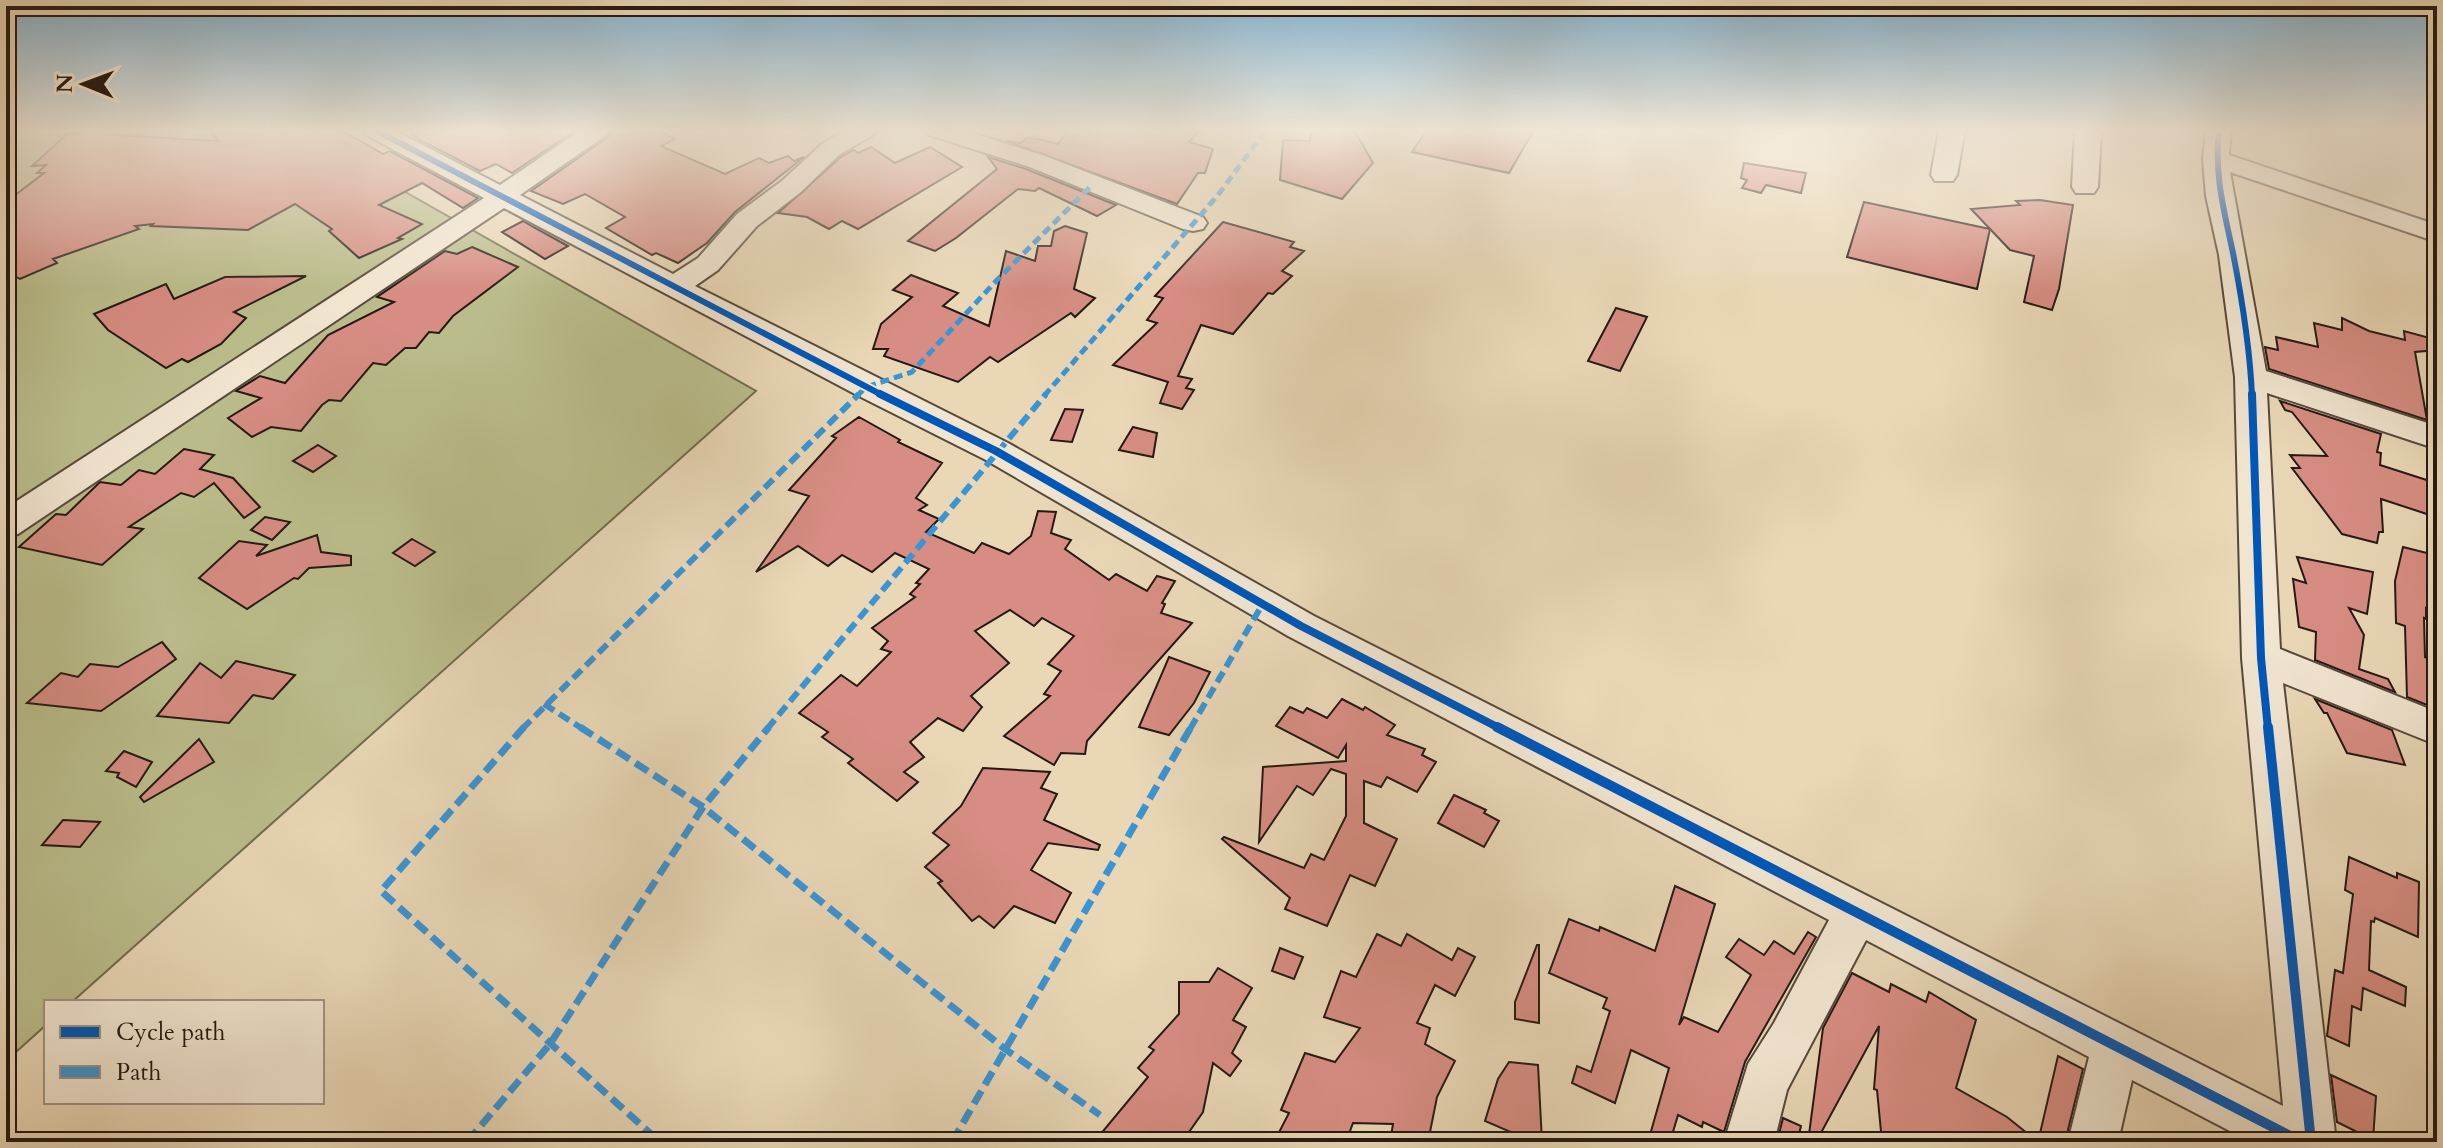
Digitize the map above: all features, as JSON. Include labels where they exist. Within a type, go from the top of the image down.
[{"type":"street","points":[[475,184],[996,451],[1275,612],[2302,1142]]},
{"type":"street","points":[[6,525],[519,184]]},
{"type":"street","points":[[674,287],[708,264],[747,220],[795,184]]},
{"type":"street","points":[[1093,184],[1193,223]]},
{"type":"street","points":[[2219,184],[2251,377],[2261,658],[2311,1142]]},
{"type":"street","points":[[2313,184],[2437,234]]},
{"type":"street","points":[[2251,377],[2437,438]]},
{"type":"street","points":[[2261,658],[2437,729]]},
{"type":"street","points":[[1749,1142],[1765,1081],[1791,1039],[1857,912]]},
{"type":"street","points":[[2093,1142],[2116,1046]]},
{"type":"green space","points":[[6,184],[390,184],[756,391],[74,1000],[44,1000],[44,1027],[6,1061]]},
{"type":"building","points":[[30,184],[421,184],[379,205],[422,224],[398,238],[402,239],[359,258],[329,231],[332,229],[295,204],[248,230],[151,226],[153,224],[135,226],[139,229],[53,259],[57,263],[20,279],[6,271],[6,202]]},
{"type":"building","points":[[423,184],[451,184],[478,198],[463,208]]},
{"type":"building","points":[[542,184],[771,184],[735,212],[707,243],[678,263],[656,253],[652,255],[606,228],[625,217],[585,194],[563,204],[531,191]]},
{"type":"building","points":[[811,184],[934,184],[858,229],[842,221],[829,229],[807,217],[778,213]]},
{"type":"building","points":[[979,184],[1062,184],[1116,205],[1097,216],[1039,188],[1035,191],[1018,189],[935,251],[908,241]]},
{"type":"building","points":[[1122,184],[1191,184],[1177,204]]},
{"type":"building","points":[[1292,184],[1355,184],[1342,199]]},
{"type":"building","points":[[1745,184],[1803,184],[1801,193],[1766,185],[1761,193],[1742,188]]},
{"type":"building","points":[[2040,200],[2073,205],[2059,289],[2052,310],[2024,302],[2034,256],[2010,250],[1971,209],[2020,205],[2016,201]]},
{"type":"building","points":[[1864,202],[1990,229],[1977,289],[1847,257]]},
{"type":"building","points":[[523,221],[568,246],[545,259],[502,232]]},
{"type":"building","points":[[1223,222],[1294,242],[1290,247],[1304,251],[1282,271],[1292,276],[1273,294],[1268,293],[1233,334],[1201,325],[1178,376],[1192,379],[1186,388],[1194,390],[1182,409],[1160,403],[1168,382],[1113,365],[1157,323],[1147,320],[1163,298],[1155,296]]},
{"type":"building","points":[[1065,226],[1087,233],[1074,289],[1095,298],[1075,317],[1071,313],[998,362],[990,357],[958,382],[884,356],[888,349],[873,349],[881,324],[912,297],[893,290],[911,275],[958,293],[943,306],[989,326],[1006,251],[1035,261],[1038,246],[1051,246],[1054,231]]},
{"type":"building","points":[[472,247],[518,267],[453,316],[439,333],[429,332],[416,348],[405,348],[386,365],[373,363],[341,401],[329,400],[322,405],[301,431],[271,427],[252,437],[228,418],[261,398],[236,391],[260,376],[285,383],[328,335],[394,302],[377,297],[445,251],[457,254]]},
{"type":"building","points":[[306,276],[234,312],[246,318],[221,344],[188,362],[182,359],[166,368],[108,330],[94,314],[166,284],[174,299],[225,277]]},
{"type":"building","points":[[1616,308],[1647,317],[1620,371],[1588,361]]},
{"type":"building","points":[[2342,318],[2369,331],[2405,340],[2404,331],[2437,340],[2437,350],[2415,352],[2427,420],[2269,369],[2265,347],[2278,350],[2276,337],[2318,347],[2314,323],[2342,330]]},
{"type":"building","points":[[2280,401],[2381,434],[2377,452],[2381,453],[2380,465],[2436,483],[2436,517],[2381,499],[2383,532],[2379,532],[2377,543],[2342,534],[2292,468],[2300,468],[2290,455],[2327,456]]},
{"type":"building","points":[[1065,409],[1083,410],[1072,442],[1051,440]]},
{"type":"building","points":[[859,417],[900,440],[898,442],[942,463],[916,498],[927,505],[919,510],[939,519],[926,532],[974,553],[982,543],[1009,554],[1031,536],[1038,511],[1056,512],[1051,533],[1071,540],[1065,549],[1109,580],[1116,574],[1147,591],[1157,576],[1175,581],[1162,603],[1165,604],[1161,613],[1192,623],[1087,741],[1085,754],[1061,753],[1054,765],[1004,736],[1050,696],[1044,694],[1061,671],[1048,664],[1074,636],[1042,618],[1034,626],[1010,610],[975,631],[1009,663],[971,696],[982,707],[963,731],[938,718],[910,742],[924,757],[904,772],[918,782],[897,801],[848,763],[853,759],[822,737],[828,732],[799,713],[841,675],[857,686],[891,652],[881,649],[888,641],[872,628],[915,597],[910,594],[929,569],[895,553],[872,572],[842,555],[828,566],[798,546],[756,572],[809,496],[789,490],[836,438],[832,436]]},
{"type":"building","points":[[1133,427],[1157,433],[1153,457],[1119,450]]},
{"type":"building","points":[[318,445],[336,456],[313,472],[293,461]]},
{"type":"building","points":[[184,449],[214,455],[200,469],[233,478],[260,507],[244,518],[214,483],[194,497],[181,493],[129,527],[143,529],[102,565],[19,547],[56,514],[66,515],[100,482],[121,485],[139,470],[155,474]]},
{"type":"building","points":[[265,517],[290,522],[272,540],[251,530]]},
{"type":"building","points":[[317,535],[321,552],[351,556],[351,565],[309,568],[298,579],[294,578],[247,609],[199,578],[239,541],[267,545],[256,556]]},
{"type":"building","points":[[412,539],[435,552],[415,566],[393,553]]},
{"type":"building","points":[[2403,547],[2427,553],[2431,610],[2426,608],[2424,618],[2425,657],[2433,661],[2432,681],[2437,682],[2437,709],[2407,697],[2405,626],[2396,623],[2395,581]]},
{"type":"building","points":[[2297,557],[2373,572],[2367,614],[2349,608],[2364,635],[2359,669],[2388,679],[2395,692],[2315,660],[2316,632],[2299,627],[2293,579],[2306,583]]},
{"type":"building","points":[[162,642],[176,659],[101,711],[27,703],[61,673],[78,677],[90,664],[118,667]]},
{"type":"building","points":[[1169,657],[1210,672],[1194,703],[1169,735],[1139,727]]},
{"type":"building","points":[[236,661],[295,675],[273,699],[253,695],[229,723],[157,716],[200,663],[221,678]]},
{"type":"building","points":[[1342,699],[1363,710],[1365,707],[1395,725],[1387,735],[1425,749],[1422,755],[1436,762],[1417,792],[1387,777],[1381,787],[1364,781],[1364,823],[1397,839],[1375,886],[1350,875],[1327,926],[1285,909],[1290,898],[1222,839],[1224,837],[1304,868],[1311,854],[1324,860],[1346,816],[1346,774],[1331,769],[1313,795],[1297,786],[1259,842],[1263,767],[1346,761],[1346,745],[1338,758],[1276,726],[1290,707],[1303,713],[1307,708],[1327,718]]},
{"type":"building","points":[[2315,699],[2392,730],[2405,765],[2347,753],[2327,713]]},
{"type":"building","points":[[199,739],[214,762],[144,802],[140,797]]},
{"type":"building","points":[[124,751],[152,762],[136,787],[117,777],[119,773],[106,771]]},
{"type":"building","points":[[983,768],[1050,772],[1041,788],[1057,794],[1044,820],[1100,845],[1098,850],[1048,843],[1031,870],[1071,893],[1055,923],[1014,906],[994,928],[979,916],[972,921],[938,883],[942,881],[925,867],[949,845],[933,833],[961,806]]},
{"type":"building","points":[[1454,795],[1486,810],[1484,813],[1499,821],[1484,847],[1438,823]]},
{"type":"building","points":[[63,820],[100,822],[80,847],[42,845]]},
{"type":"building","points":[[2349,857],[2397,878],[2397,873],[2419,882],[2418,937],[2375,918],[2374,922],[2371,921],[2369,970],[2406,987],[2405,1006],[2363,988],[2361,1010],[2352,1006],[2349,1046],[2327,1036],[2335,970],[2343,973],[2353,894],[2345,890]]},
{"type":"building","points":[[1675,886],[1715,904],[1679,1025],[1684,1017],[1718,1032],[1751,975],[1726,957],[1739,939],[1764,955],[1774,941],[1794,954],[1808,932],[1816,937],[1745,1062],[1724,1132],[1703,1122],[1702,1127],[1678,1115],[1670,1142],[1648,1142],[1669,1068],[1631,1050],[1615,1103],[1572,1083],[1577,1066],[1591,1072],[1610,1011],[1603,1008],[1607,998],[1549,973],[1569,919],[1599,931],[1600,927],[1655,951]]},
{"type":"building","points":[[1377,934],[1401,946],[1407,934],[1452,960],[1458,948],[1475,957],[1455,996],[1435,985],[1417,1023],[1430,1028],[1425,1044],[1455,1061],[1437,1097],[1428,1142],[1390,1142],[1393,1124],[1353,1123],[1346,1142],[1274,1142],[1289,1113],[1281,1110],[1305,1053],[1335,1062],[1360,1028],[1324,1017],[1341,971],[1356,977]]},
{"type":"building","points":[[1537,945],[1539,1023],[1515,1019],[1515,1002]]},
{"type":"building","points":[[1280,948],[1303,957],[1294,979],[1272,971]]},
{"type":"building","points":[[1218,968],[1252,988],[1233,1020],[1246,1027],[1232,1053],[1241,1061],[1230,1076],[1213,1063],[1203,1112],[1182,1142],[1094,1142],[1148,1077],[1138,1068],[1154,1050],[1149,1047],[1179,1014],[1179,982],[1209,982]]},
{"type":"building","points":[[1852,973],[1889,992],[1891,984],[1926,1002],[1929,992],[1976,1020],[1956,1088],[2007,1117],[2038,1142],[1882,1142],[1877,1090],[1874,1089],[1879,1026],[1816,1142],[1808,1142],[1823,1028]]},
{"type":"building","points":[[2058,1056],[2083,1069],[2065,1142],[2038,1142]]},
{"type":"building","points":[[1509,1062],[1538,1065],[1542,1142],[1534,1142],[1485,1121],[1498,1079]]},
{"type":"building","points":[[2331,1075],[2376,1096],[2373,1140],[2337,1122]]},
{"type":"building","points":[[1783,1118],[1801,1126],[1797,1142],[1777,1142]]},
{"type":"marked path","points":[[467,1142],[550,1044],[703,807],[996,451],[1226,184]]},
{"type":"marked path","points":[[660,1142],[381,891],[544,704],[866,387],[912,372],[997,280],[1092,185]]},
{"type":"marked path","points":[[952,1142],[1262,605]]},
{"type":"marked path","points":[[544,704],[703,807],[1005,1049],[1100,1115]]},
{"type":"cycle path","points":[[477,184],[866,387],[996,451],[1301,626],[2302,1142]]},
{"type":"cycle path","points":[[2218,184],[2233,255],[2251,377],[2261,658],[2311,1142]]}]
